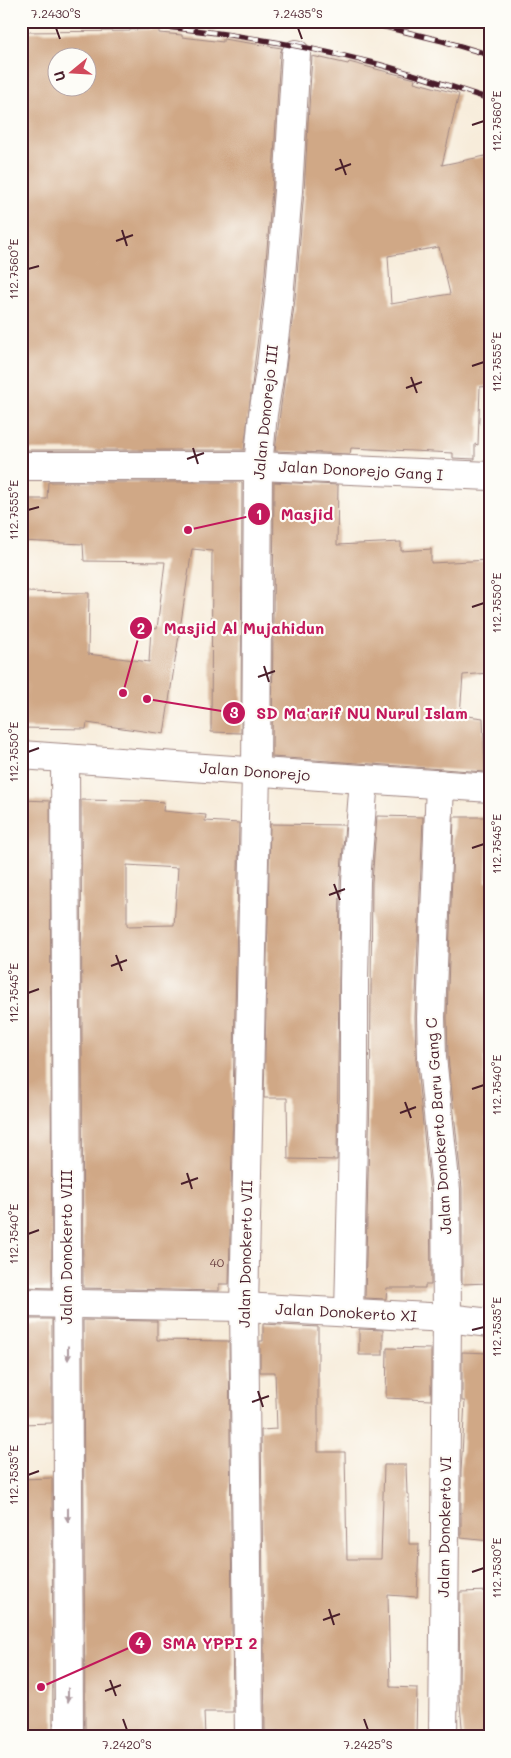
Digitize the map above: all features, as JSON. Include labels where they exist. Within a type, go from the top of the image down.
[{"type":"street","name":"Jalan Donorejo III","points":[[256,772],[258,466],[279,298],[288,191],[296,54]]},
{"type":"street","name":"Jalan Donorejo Gang I","points":[[21,466],[258,466],[490,476]]},
{"type":"street","name":"Jalan Donorejo","points":[[21,755],[490,788]]},
{"type":"street","name":"Jalan Donokerto VIII","points":[[65,758],[68,1737]]},
{"type":"street","name":"Jalan Donokerto VII","points":[[249,1737],[244,1307],[256,772]]},
{"type":"street","points":[[349,1313],[356,881],[364,779]]},
{"type":"street","name":"Jalan Donokerto Baru Gang C","points":[[440,784],[431,1027],[432,1056],[446,1190],[447,1318]]},
{"type":"street","name":"Jalan Donokerto XI","points":[[21,1303],[244,1307],[447,1318],[490,1323]]},
{"type":"street","name":"Jalan Donokerto VI","points":[[443,1737],[447,1318]]},
{"type":"building","points":[[159,29],[159,33],[182,35],[182,37],[223,42],[223,39],[282,48],[280,53],[272,190],[263,296],[244,450],[21,450],[21,32]]},
{"type":"building","points":[[312,56],[348,64],[349,62],[415,79],[414,82],[459,94],[442,165],[490,155],[490,386],[480,387],[478,445],[475,444],[475,459],[453,458],[453,453],[351,448],[350,454],[275,451],[295,299],[304,192]],"holes":[[[439,247],[450,294],[391,304],[388,256]]]},
{"type":"building","points":[[48,482],[242,482],[241,733],[211,732],[212,551],[192,549],[164,734],[87,723],[86,729],[21,728],[21,592],[89,593],[88,654],[149,662],[151,628],[157,629],[165,562],[84,561],[83,544],[21,541],[21,499],[47,499]]},
{"type":"building","points":[[274,482],[338,485],[337,545],[401,542],[401,551],[431,549],[431,563],[490,560],[490,673],[463,675],[460,715],[483,718],[485,772],[272,757]]},
{"type":"building","points":[[21,800],[50,801],[52,1288],[21,1287]]},
{"type":"building","points":[[81,800],[164,802],[163,811],[206,815],[205,821],[239,823],[229,1284],[219,1284],[219,1291],[83,1288]],"holes":[[[127,865],[178,868],[174,925],[127,926]]]},
{"type":"building","points":[[377,816],[423,817],[415,1017],[416,1059],[430,1191],[431,1285],[425,1285],[425,1288],[387,1288],[386,1299],[365,1298],[370,1097],[372,882]]},
{"type":"building","points":[[454,817],[489,817],[486,882],[489,882],[490,1017],[487,1016],[486,1057],[484,1057],[486,1121],[488,1121],[490,1149],[489,1283],[462,1284],[462,1188],[448,1056],[447,1017]]},
{"type":"building","points":[[270,824],[345,825],[340,881],[337,1160],[288,1159],[287,1098],[264,1098]]},
{"type":"building","points":[[21,1319],[52,1319],[52,1423],[21,1424]]},
{"type":"building","points":[[83,1320],[157,1321],[157,1340],[229,1341],[233,1712],[204,1712],[205,1737],[85,1737]]},
{"type":"building","points":[[263,1324],[318,1327],[318,1452],[345,1452],[347,1559],[381,1559],[384,1465],[406,1465],[407,1494],[409,1494],[409,1544],[419,1544],[417,1597],[388,1595],[390,1687],[417,1688],[416,1737],[340,1737],[340,1732],[265,1731],[261,1430],[277,1429],[275,1372],[260,1372],[260,1341],[263,1341]]},
{"type":"building","points":[[359,1329],[383,1330],[383,1355],[359,1355]]},
{"type":"building","points":[[387,1348],[431,1349],[431,1400],[386,1398]]},
{"type":"building","points":[[462,1352],[490,1353],[490,1468],[485,1510],[490,1510],[490,1541],[461,1538],[461,1472],[465,1401],[462,1401]]},
{"type":"building","points":[[52,1478],[53,1737],[21,1737],[21,1479]]},
{"type":"building","points":[[490,1591],[490,1737],[463,1737],[459,1694],[460,1592]]},
{"type":"railway","points":[[95,21],[201,31],[270,41],[388,67],[490,99]]},
{"type":"railway","points":[[361,21],[443,41],[490,55]]},
{"type":"place","name":"Masjid","points":[[188,530]]},
{"type":"place","name":"Masjid Al Mujahidun","points":[[123,693]]},
{"type":"place","name":"SD Ma'arif NU Nurul Islam","points":[[147,699]]},
{"type":"place","name":"SMA YPPI 2","points":[[41,1687]]}]
